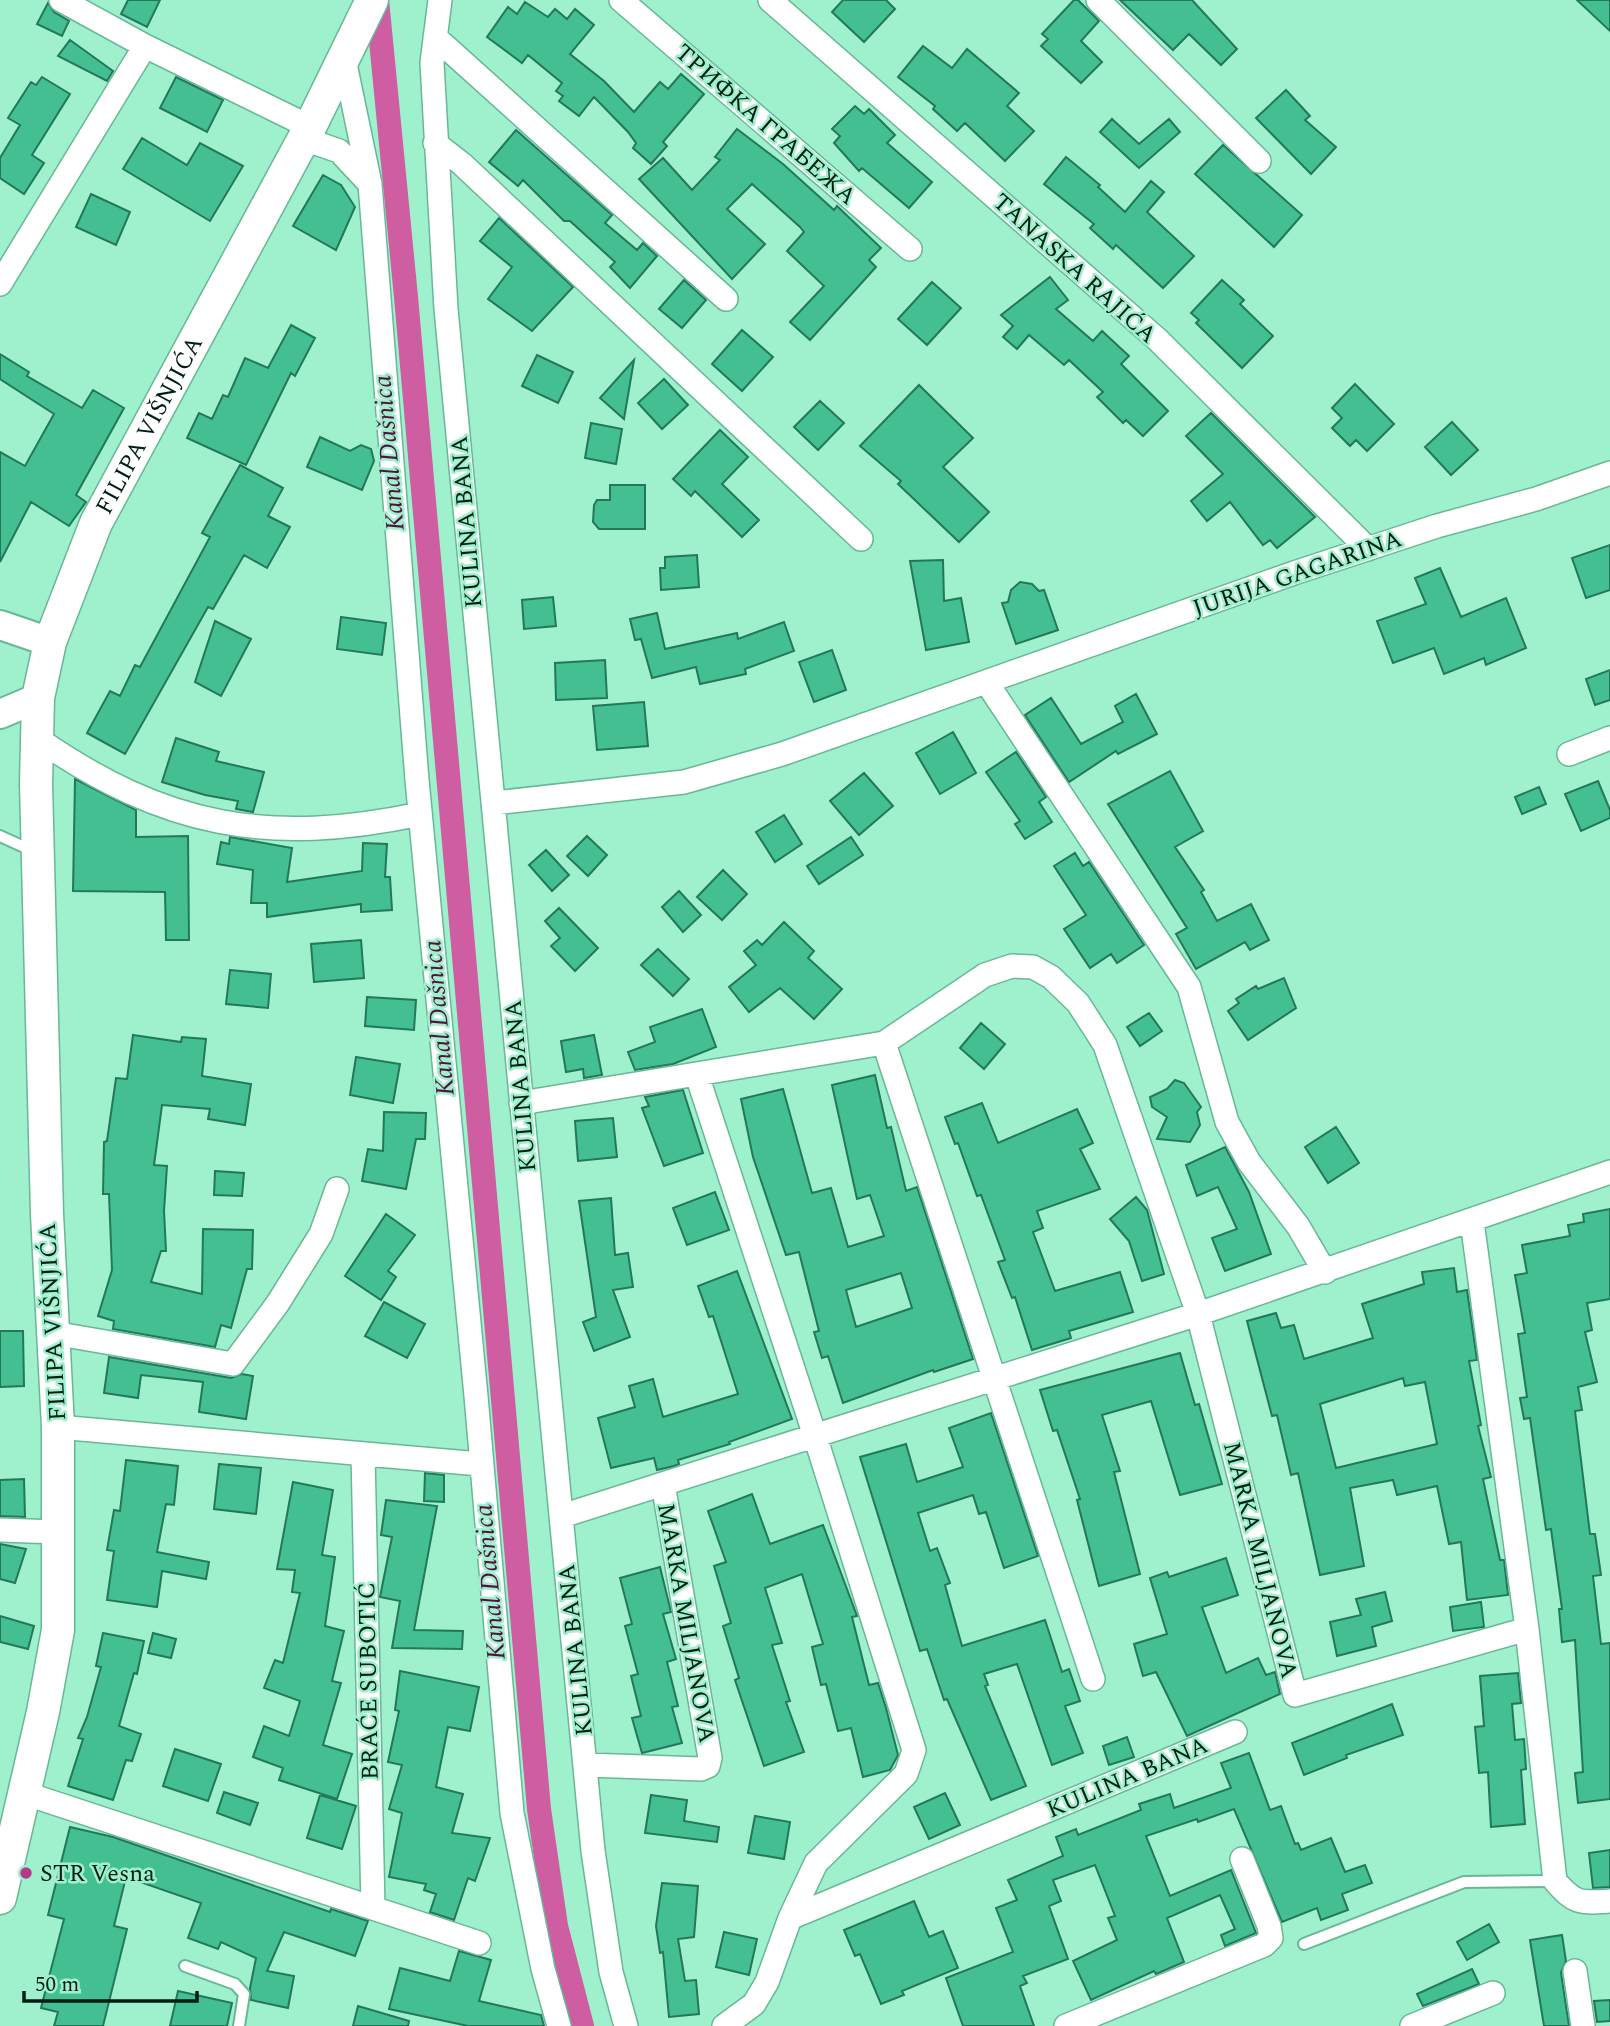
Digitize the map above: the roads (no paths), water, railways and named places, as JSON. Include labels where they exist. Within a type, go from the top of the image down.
[{"type":"main road","name":"FILIPA VIŠNJIĆA","points":[[0,1898],[58,1630],[58,1427],[38,853],[38,698],[50,642],[111,493],[307,133],[344,59],[363,7]]},
{"type":"street","points":[[61,0],[339,151],[370,184]]},
{"type":"street","name":"KULINA BANA","points":[[440,0],[432,63],[446,309],[587,1765],[593,1851],[608,1958],[626,2026]]},
{"type":"street","name":"ТРИФКА ГРАБЕЖА","points":[[621,0],[911,249]]},
{"type":"street","name":"TANASKA RAJIĆA","points":[[770,0],[1158,340],[1368,549]]},
{"type":"street","points":[[1098,0],[1259,161]]},
{"type":"street","points":[[435,37],[726,299]]},
{"type":"street","points":[[0,284],[145,46]]},
{"type":"street","points":[[344,59],[370,184],[420,814],[475,1382],[512,1812],[543,1969],[559,2026]]},
{"type":"street","points":[[435,143],[462,164],[861,539]]},
{"type":"street","name":"JURIJA GAGARINA","points":[[494,803],[684,782],[782,754],[1368,549],[1536,499],[1610,472]]},
{"type":"street","points":[[0,625],[50,642]]},
{"type":"street","points":[[987,683],[1189,987],[1227,1122],[1249,1162],[1298,1226],[1325,1272]]},
{"type":"street","points":[[0,714],[38,698]]},
{"type":"street","points":[[1569,754],[1610,738]]},
{"type":"street","points":[[38,739],[86,771],[137,797],[191,816],[248,827],[317,830],[363,826],[420,814]]},
{"type":"street","name":"MARKA MILJANOVA","points":[[521,1103],[884,1043],[985,975],[1012,966],[1033,967],[1051,976],[1078,1003],[1105,1045],[1198,1314],[1295,1695],[1527,1629]]},
{"type":"street","points":[[884,1043],[1093,1679]]},
{"type":"street","points":[[696,1075],[816,1436],[914,1750],[906,1774],[816,1863],[790,1918],[766,1982],[754,2004],[724,2026]]},
{"type":"street","name":"MARKA MILJANOVA","points":[[562,1516],[1198,1314],[1610,1172]]},
{"type":"street","points":[[53,1333],[233,1364],[278,1303],[321,1234],[337,1189]]},
{"type":"street","points":[[1472,1221],[1527,1629],[1555,1881],[1569,1897],[1581,1903],[1610,1901]]},
{"type":"street","points":[[58,1427],[480,1464]]},
{"type":"street","name":"BRAĆE SUBOTIĆ","points":[[363,1454],[373,1908]]},
{"type":"street","name":"MARKA MILJANOVA","points":[[587,1765],[701,1769],[708,1766],[710,1758],[663,1484]]},
{"type":"street","points":[[0,1530],[58,1532]]},
{"type":"street","name":"KULINA BANA","points":[[790,1918],[1235,1732]]},
{"type":"street","points":[[24,1793],[479,1943]]},
{"type":"street","points":[[1066,2026],[1264,1945],[1271,1938],[1269,1926],[1242,1859]]},
{"type":"street","points":[[1575,1971],[1583,2026]]},
{"type":"street","points":[[1412,2026],[1493,1993]]},
{"type":"lane","points":[[0,836],[38,853]]},
{"type":"lane","points":[[1304,1944],[1464,1882],[1555,1881]]},
{"type":"lane","points":[[185,1966],[234,1983],[244,1994],[239,2026]]},
{"type":"waterway","name":"Kanal Dašnica","points":[[377,0],[406,297],[539,1809],[556,1926],[582,2026]]},
{"type":"place","name":"STR Vesna","points":[[26,1873]]}]
